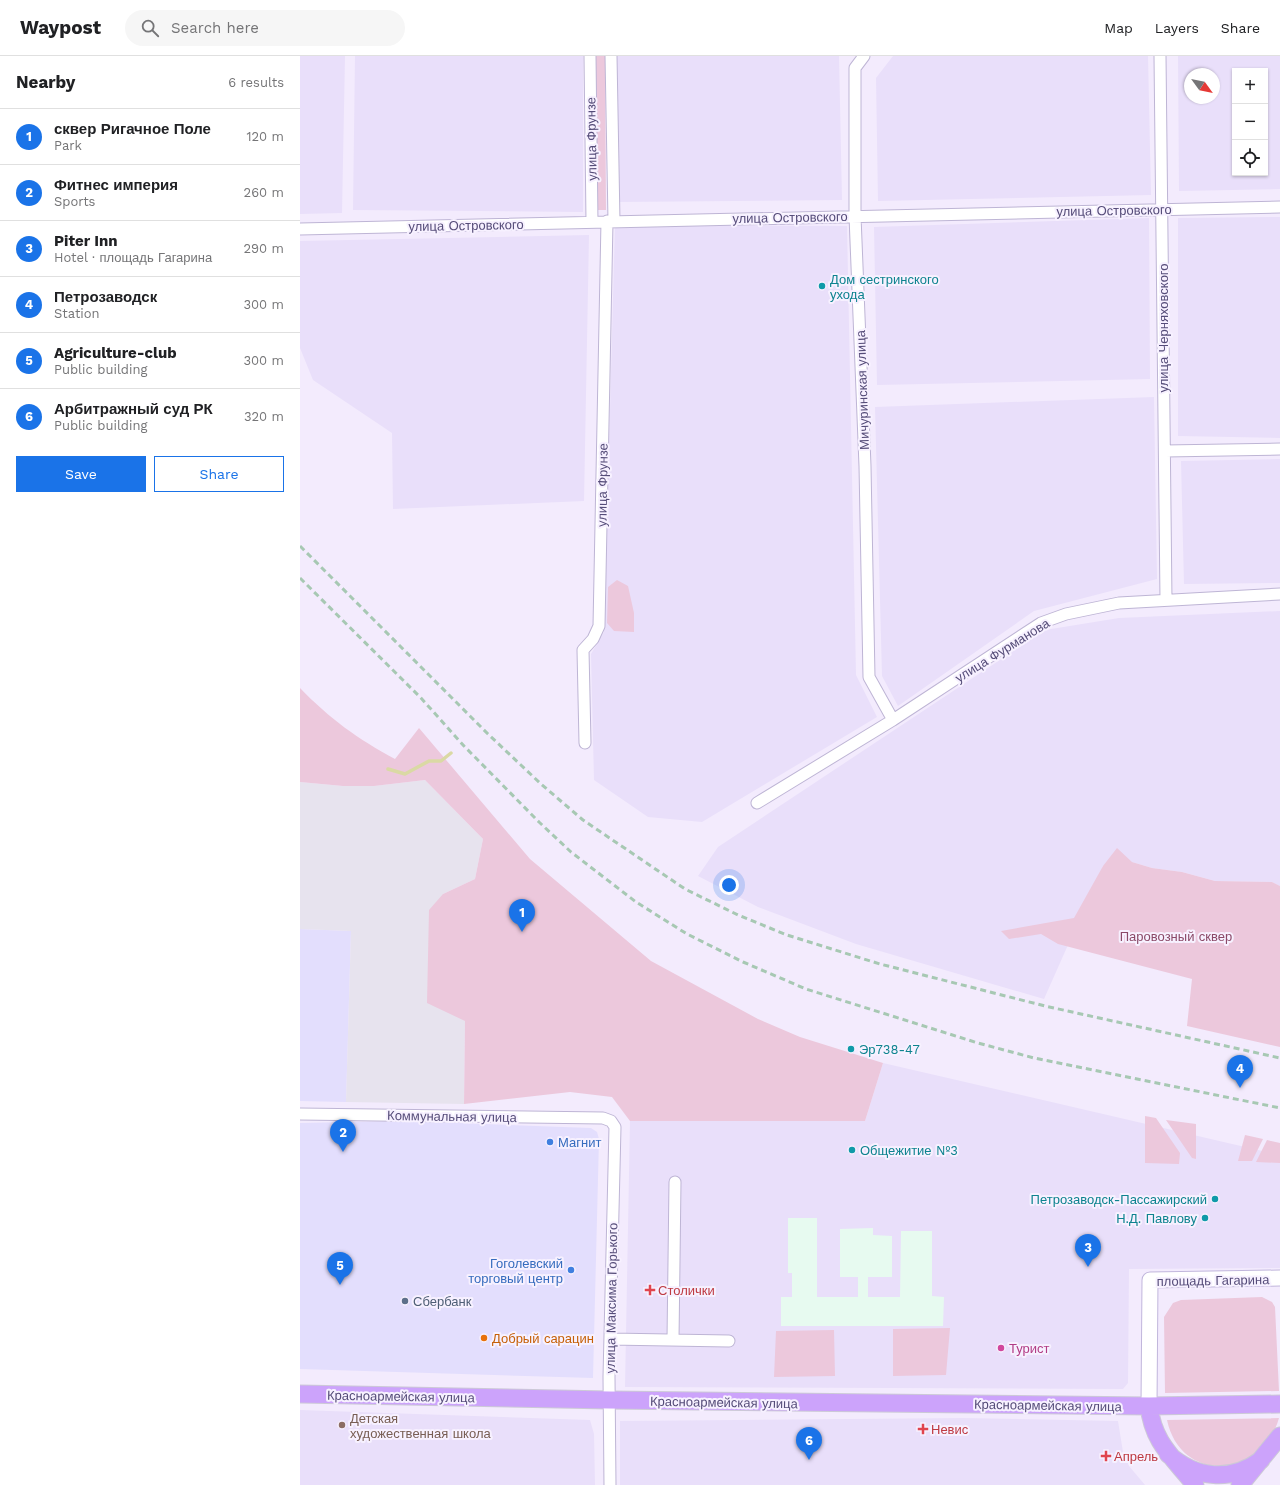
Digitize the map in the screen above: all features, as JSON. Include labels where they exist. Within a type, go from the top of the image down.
[{"type":"main road","name":"Красноармейская улица","points":[[300,1394],[609,1400],[1149,1406]]},
{"type":"main road","points":[[1149,1406],[1280,1404]]},
{"type":"main road","name":"площадь Гагарина","points":[[1149,1406],[1154,1432],[1168,1454],[1195,1485]]},
{"type":"main road","name":"площадь Гагарина","points":[[1240,1485],[1280,1436]]},
{"type":"main road","name":"площадь Гагарина","points":[[1168,1454],[1176,1461],[1194,1471],[1213,1475],[1224,1475],[1244,1470],[1261,1460]]},
{"type":"street","name":"улица Фрунзе","points":[[590,56],[592,222]]},
{"type":"street","name":"улица Фрунзе","points":[[585,743],[583,650],[593,639],[599,626],[610,221],[612,56]]},
{"type":"street","name":"Мичуринская улица","points":[[864,56],[855,68],[855,216],[865,466],[869,677],[893,720]]},
{"type":"street","name":"улица Черняховского","points":[[1160,56],[1166,600]]},
{"type":"street","name":"улица Островского","points":[[300,229],[1280,207]]},
{"type":"street","points":[[1165,451],[1280,449]]},
{"type":"street","name":"улица Фурманова","points":[[757,803],[893,720],[1041,623],[1066,614],[1119,603],[1280,594]]},
{"type":"street","name":"Коммунальная улица","points":[[300,1114],[603,1118]]},
{"type":"street","name":"улица Максима Горького","points":[[603,1118],[611,1121],[615,1127],[609,1400],[610,1485]]},
{"type":"street","points":[[673,1340],[675,1182]]},
{"type":"street","name":"площадь Гагарина","points":[[1149,1406],[1150,1280],[1280,1278]]},
{"type":"street","points":[[610,1339],[729,1341]]},
{"type":"shaded area","points":[[300,56],[345,56],[342,213],[300,214]]},
{"type":"shaded area","points":[[355,56],[583,56],[583,212],[353,210]]},
{"type":"shaded area","points":[[616,56],[839,56],[842,200],[617,202]]},
{"type":"shaded area","points":[[893,56],[1148,56],[1151,195],[878,201],[876,78]]},
{"type":"shaded area","points":[[1178,56],[1280,56],[1280,189],[1179,191]]},
{"type":"shaded area","points":[[1280,217],[1280,438],[1178,436],[1178,218]]},
{"type":"shaded area","points":[[1149,218],[1150,379],[877,385],[874,227]]},
{"type":"shaded area","points":[[615,225],[847,226],[856,675],[877,717],[702,822],[648,817],[594,780],[591,654],[604,632]]},
{"type":"shaded area","points":[[589,235],[584,501],[393,509],[392,433],[313,380],[300,348],[300,241]]},
{"type":"shaded area","points":[[1154,397],[1157,579],[1034,611],[898,706],[882,676],[875,407]]},
{"type":"shaded area","points":[[1280,459],[1280,583],[1184,584],[1181,461]]},
{"type":"shaded area","points":[[1280,611],[1280,886],[1272,882],[1215,881],[1182,872],[1152,868],[1132,862],[1103,866],[1044,999],[856,944],[758,907],[698,876],[718,847],[1045,630],[1119,618]]},
{"type":"shaded area","points":[[425,780],[483,839],[475,879],[443,894],[465,1021],[464,1104],[346,1102],[351,931],[300,929],[300,782],[343,786],[374,786]]},
{"type":"shaded area","points":[[300,929],[351,931],[346,1102],[300,1101]]},
{"type":"shaded area","points":[[883,1063],[1280,1155],[1280,1268],[1129,1269],[1128,1383],[1123,1389],[625,1387],[630,1121],[865,1121]]},
{"type":"shaded area","points":[[405,1121],[591,1128],[597,1132],[599,1139],[593,1378],[300,1369],[300,1123]]},
{"type":"shaded area","points":[[788,1218],[817,1218],[817,1297],[858,1297],[858,1277],[840,1277],[840,1229],[873,1228],[873,1235],[892,1236],[892,1277],[868,1277],[868,1297],[900,1297],[901,1231],[932,1231],[932,1296],[944,1297],[943,1326],[781,1326],[781,1297],[792,1297],[792,1273],[788,1273]]},
{"type":"shaded area","points":[[300,1410],[590,1420],[594,1434],[595,1485],[300,1485]]},
{"type":"shaded area","points":[[963,1418],[1118,1421],[1123,1452],[1129,1466],[1145,1485],[620,1485],[620,1421]]},
{"type":"green space","points":[[595,56],[605,56],[606,210],[596,210]]},
{"type":"green space","points":[[617,580],[628,586],[634,613],[634,632],[614,631],[607,623],[608,587]]},
{"type":"green space","points":[[300,688],[333,719],[345,728],[395,759],[419,728],[530,859],[651,961],[758,1019],[800,1037],[883,1063],[865,1121],[630,1121],[612,1097],[570,1092],[464,1104],[465,1021],[427,1003],[429,910],[443,894],[475,879],[483,839],[425,780],[374,786],[343,786],[300,782]]},
{"type":"green space","name":"Паровозный сквер","points":[[1117,848],[1132,862],[1152,868],[1182,872],[1215,881],[1272,882],[1280,886],[1280,1047],[1187,1026],[1192,979],[1058,944],[1041,934],[1009,939],[1001,931],[1074,918],[1103,866]]},
{"type":"green space","points":[[1145,1116],[1156,1118],[1180,1153],[1179,1164],[1145,1163]]},
{"type":"green space","points":[[1166,1120],[1196,1124],[1196,1159],[1192,1158]]},
{"type":"green space","points":[[1245,1135],[1263,1139],[1252,1161],[1238,1161]]},
{"type":"green space","points":[[1267,1140],[1280,1143],[1280,1163],[1256,1162]]},
{"type":"green space","points":[[1262,1297],[1272,1302],[1275,1307],[1279,1391],[1165,1393],[1164,1317],[1173,1303],[1181,1300]]},
{"type":"green space","points":[[950,1328],[946,1375],[893,1376],[893,1329]]},
{"type":"green space","points":[[834,1330],[835,1376],[774,1377],[776,1331]]},
{"type":"green space","points":[[1279,1418],[1270,1438],[1256,1453],[1240,1462],[1222,1466],[1204,1464],[1188,1456],[1175,1441],[1167,1420]]},
{"type":"waterway","points":[[388,769],[405,774],[429,761],[441,761],[451,753]]},
{"type":"railway","points":[[300,546],[488,734],[541,784],[583,820],[685,889],[738,915],[787,935],[880,964],[1045,1006],[1280,1058]]},
{"type":"railway","points":[[300,578],[421,698],[464,746],[539,822],[571,852],[636,902],[687,934],[743,962],[806,989],[978,1043],[1034,1058],[1280,1108]]},
{"type":"place","name":"Дом сестринского ухода","points":[[822,286]]},
{"type":"place","name":"сквер Ригачное Поле","points":[[522,932]]},
{"type":"place","name":"Эр738-47","points":[[851,1049]]},
{"type":"place","name":"Петрозаводск","points":[[1240,1088]]},
{"type":"place","name":"Магнит","points":[[550,1142]]},
{"type":"place","name":"Общежитие №3","points":[[852,1150]]},
{"type":"place","name":"Фитнес империя","points":[[343,1152]]},
{"type":"place","name":"Петрозаводск-Пассажирский","points":[[1215,1199]]},
{"type":"place","name":"Н.Д. Павлову","points":[[1205,1218]]},
{"type":"place","name":"Piter Inn","points":[[1088,1267]]},
{"type":"place","name":"Гоголевский торговый центр","points":[[571,1270]]},
{"type":"place","name":"Agriculture-club","points":[[340,1285]]},
{"type":"place","name":"Столички","points":[[650,1290]]},
{"type":"place","name":"Сбербанк","points":[[405,1301]]},
{"type":"place","name":"Добрый сарацин","points":[[484,1338]]},
{"type":"place","name":"Турист","points":[[1001,1348]]},
{"type":"place","name":"Детская художественная школа","points":[[342,1425]]},
{"type":"place","name":"Невис","points":[[923,1429]]},
{"type":"place","name":"Апрель","points":[[1106,1456]]},
{"type":"place","name":"Арбитражный суд РК","points":[[809,1460]]}]
